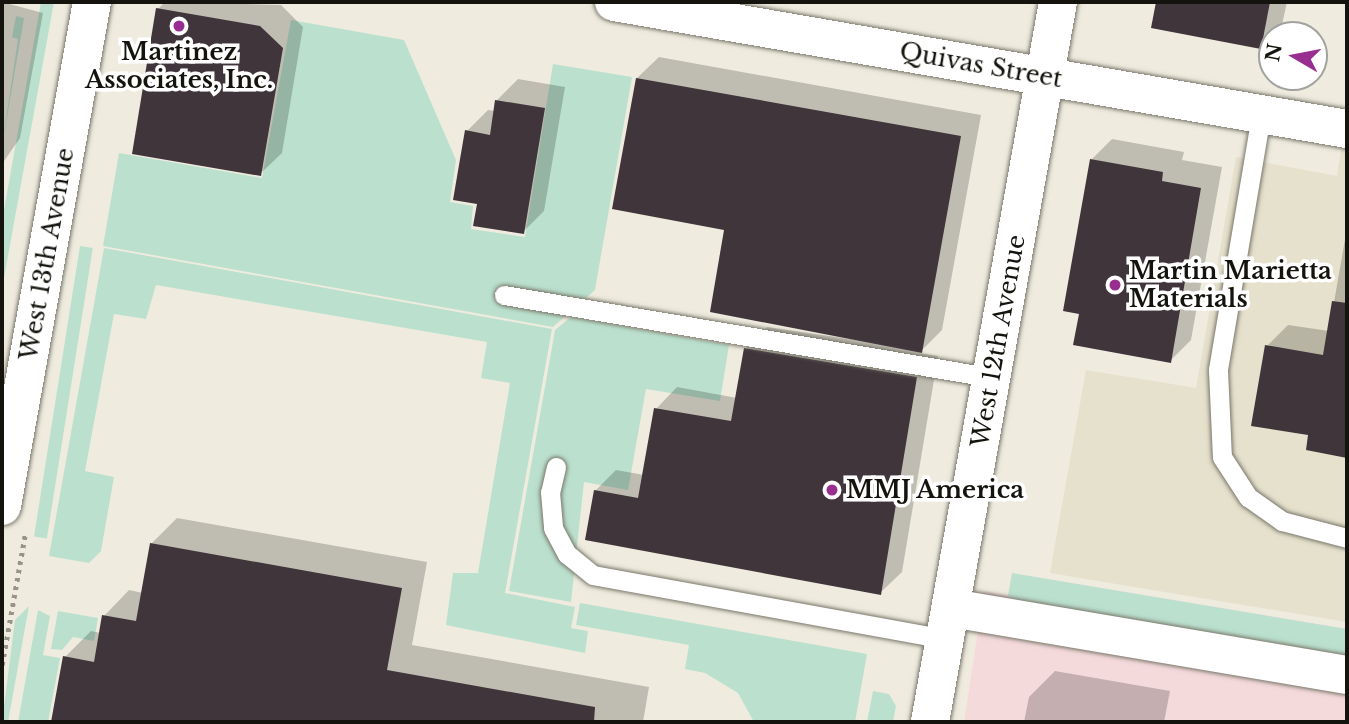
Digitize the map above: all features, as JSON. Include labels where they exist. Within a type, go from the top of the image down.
[{"type":"street","name":"West 13th Avenue","points":[[2,506],[6,463],[92,2]]},
{"type":"street","name":"Quivas Street","points":[[614,2],[1347,130]]},
{"type":"street","name":"West 12th Avenue","points":[[930,722],[1058,2]]},
{"type":"street","points":[[948,623],[1347,675]]},
{"type":"lane","points":[[1261,115],[1218,370],[1222,457],[1248,497],[1282,521],[1347,538]]},
{"type":"lane","points":[[505,295],[991,377]]},
{"type":"lane","points":[[556,467],[550,492],[553,528],[567,554],[593,575],[948,623]]},
{"type":"shaded area","points":[[1347,113],[1347,622],[1050,573],[1086,370],[1196,388],[1236,157],[1337,176]]},
{"type":"shaded area","points":[[1012,573],[1347,629],[1347,722],[964,722],[984,591],[1008,595]]},
{"type":"green space","points":[[41,2],[54,2],[2,289],[2,221]]},
{"type":"green space","points":[[16,16],[24,18],[2,146],[18,39],[12,37]]},
{"type":"green space","points":[[291,20],[404,40],[456,160],[450,202],[473,206],[471,229],[525,237],[553,64],[632,77],[595,290],[553,327],[103,246],[119,153],[262,178]]},
{"type":"green space","points":[[80,246],[93,248],[47,538],[34,536]]},
{"type":"green space","points":[[104,248],[552,329],[505,593],[575,607],[571,628],[588,631],[585,653],[446,625],[453,573],[478,573],[510,383],[481,378],[487,342],[156,285],[146,319],[114,314],[85,471],[114,477],[101,551],[89,563],[49,556]]},
{"type":"green space","points":[[571,317],[729,345],[720,401],[646,389],[628,490],[584,482],[571,602],[509,591],[555,330]]},
{"type":"green space","points":[[1012,573],[1347,629],[1347,655],[1022,602],[1008,596]]},
{"type":"green space","points":[[580,603],[867,654],[855,722],[754,722],[738,693],[705,673],[685,669],[689,645],[576,625]]},
{"type":"green space","points":[[29,606],[8,722],[2,722],[15,620]]},
{"type":"green space","points":[[38,610],[50,616],[43,655],[60,658],[48,722],[18,722]]},
{"type":"green space","points":[[58,611],[98,618],[94,641],[73,637],[62,650],[51,649]]},
{"type":"green space","points":[[873,691],[889,694],[896,706],[893,722],[867,722]]},
{"type":"building","points":[[1156,2],[1270,2],[1266,21],[1258,21],[1258,48],[1151,28]]},
{"type":"building","points":[[156,8],[260,26],[283,48],[261,176],[132,154]]},
{"type":"building","points":[[636,78],[961,136],[922,353],[710,312],[724,230],[612,209]]},
{"type":"building","points":[[495,100],[545,108],[524,234],[473,226],[477,204],[453,200],[465,130],[490,135]]},
{"type":"building","points":[[1090,159],[1163,172],[1162,181],[1201,188],[1171,363],[1073,345],[1079,314],[1063,311]]},
{"type":"building","points":[[1332,301],[1347,303],[1347,458],[1306,450],[1308,435],[1251,426],[1265,345],[1323,355]]},
{"type":"building","points":[[744,348],[917,377],[881,595],[585,540],[594,490],[638,498],[654,408],[731,421]]},
{"type":"building","points":[[150,543],[402,588],[387,670],[595,707],[594,722],[51,722],[63,656],[94,662],[102,615],[136,621]]},
{"type":"place","name":"Martinez Associates, Inc.","points":[[179,26]]},
{"type":"place","name":"Martin Marietta Materials","points":[[1115,285]]},
{"type":"place","name":"MMJ America","points":[[832,490]]}]
